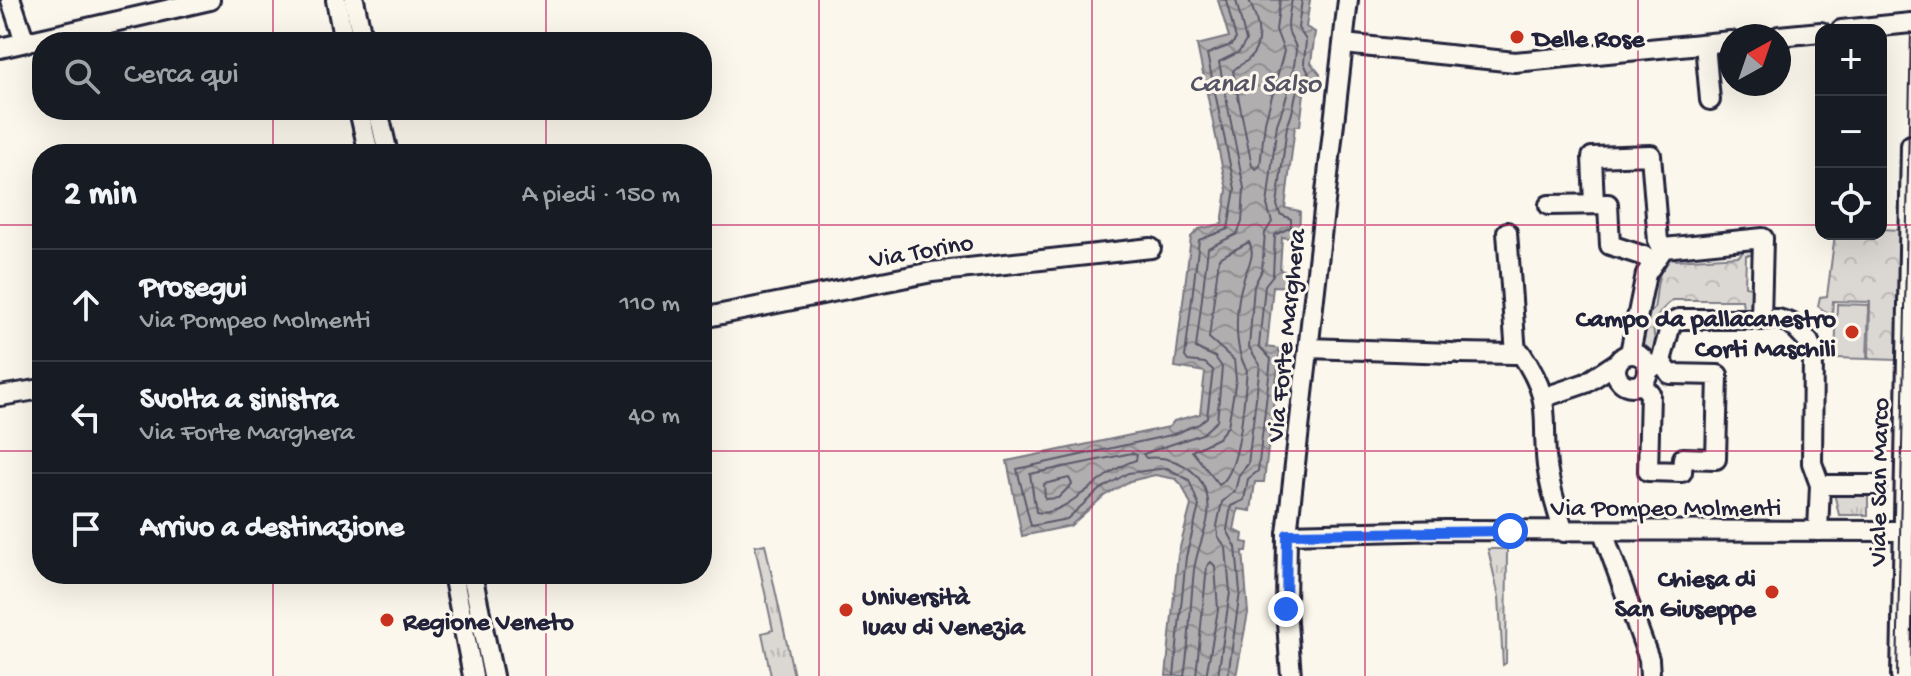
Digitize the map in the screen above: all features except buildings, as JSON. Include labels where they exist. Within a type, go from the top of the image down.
[{"type":"street","points":[[11,0],[25,42]]},
{"type":"street","points":[[69,32],[210,0]]},
{"type":"street","points":[[336,0],[342,32]]},
{"type":"street","points":[[354,0],[361,32]]},
{"type":"street","name":"Via Forte Marghera","points":[[1291,676],[1286,609],[1287,534],[1348,0]]},
{"type":"street","points":[[1887,25],[1911,23]]},
{"type":"street","points":[[1791,35],[1815,33]]},
{"type":"street","points":[[0,48],[32,40]]},
{"type":"street","points":[[1344,44],[1515,62],[1719,42]]},
{"type":"street","points":[[1705,44],[1710,100]]},
{"type":"street","points":[[361,120],[367,144]]},
{"type":"street","points":[[380,120],[386,144]]},
{"type":"street","name":"Viale San Marco","points":[[1901,676],[1911,145]]},
{"type":"street","points":[[1651,262],[1644,256],[1610,245],[1592,157],[1651,155],[1658,241],[1664,248]]},
{"type":"street","points":[[1549,205],[1601,204]]},
{"type":"street","points":[[1507,232],[1516,354]]},
{"type":"street","points":[[1644,375],[1616,372],[1624,358],[1651,262],[1664,248],[1763,238],[1761,320]]},
{"type":"street","name":"Via Torino","points":[[712,316],[932,272],[1151,248]]},
{"type":"street","points":[[1644,375],[1674,321],[1761,320],[1791,323],[1809,342],[1813,353],[1812,463],[1820,485],[1818,531]]},
{"type":"street","points":[[1308,348],[1521,353],[1541,383],[1545,397],[1547,465],[1564,532]]},
{"type":"street","points":[[1545,397],[1586,383],[1644,375],[1718,375],[1716,459],[1683,458],[1682,472],[1648,471],[1650,393],[1644,375],[1645,359],[1624,358],[1586,383]]},
{"type":"street","points":[[0,396],[32,391]]},
{"type":"street","points":[[1820,485],[1876,485]]},
{"type":"street","name":"Via Pompeo Molmenti","points":[[1287,534],[1446,530],[1902,531]]},
{"type":"street","points":[[1603,532],[1649,659],[1650,676]]},
{"type":"street","points":[[455,584],[473,676]]},
{"type":"street","points":[[474,584],[493,676]]},
{"type":"green space","points":[[1887,229],[1900,230],[1897,360],[1869,359],[1870,302],[1833,301],[1832,317],[1818,306],[1820,297],[1827,296],[1834,240],[1887,240]]},
{"type":"green space","points":[[1750,244],[1757,255],[1746,255],[1745,286],[1756,288],[1756,315],[1744,316],[1742,300],[1673,300],[1655,321],[1658,347],[1654,353],[1648,352],[1643,344],[1650,312],[1654,309],[1660,273],[1667,261],[1673,256],[1676,260],[1739,256]]},
{"type":"green space","name":"Campo da pallacanestro Corti Maschili","points":[[1837,304],[1869,305],[1867,359],[1835,358]]},
{"type":"green space","points":[[1834,493],[1868,493],[1868,515],[1839,515]]},
{"type":"green space","points":[[765,544],[794,676],[771,676],[762,633],[773,630],[755,546]]},
{"type":"green space","points":[[1488,549],[1507,549],[1506,663],[1503,665],[1499,597]]},
{"type":"water","name":"Canal Salso","points":[[1218,0],[1310,0],[1306,27],[1315,32],[1311,63],[1320,74],[1320,87],[1305,85],[1300,126],[1295,126],[1285,208],[1300,211],[1299,240],[1282,237],[1280,270],[1293,273],[1291,287],[1273,286],[1267,347],[1280,349],[1264,482],[1255,482],[1251,511],[1238,509],[1234,530],[1243,534],[1242,542],[1248,543],[1247,551],[1243,551],[1248,613],[1236,676],[1166,676],[1178,555],[1191,505],[1182,485],[1176,479],[1155,475],[1130,481],[1104,496],[1070,526],[1022,536],[1007,461],[1169,427],[1174,421],[1200,414],[1205,372],[1175,367],[1191,237],[1199,229],[1222,224],[1227,190],[1197,45],[1229,37]]},
{"type":"tram line","points":[[1897,676],[1911,32]]},
{"type":"place","name":"Delle Rose","points":[[1517,37]]},
{"type":"place","name":"Campo da pallacanestro Corti Maschili","points":[[1852,332]]},
{"type":"place","name":"Chiesa di San Giuseppe","points":[[1772,592]]},
{"type":"place","name":"Università Iuav di Venezia","points":[[846,610]]},
{"type":"place","name":"Regione Veneto","points":[[387,620]]},
{"type":"route","points":[[1286,609],[1287,534],[1510,531]]}]
